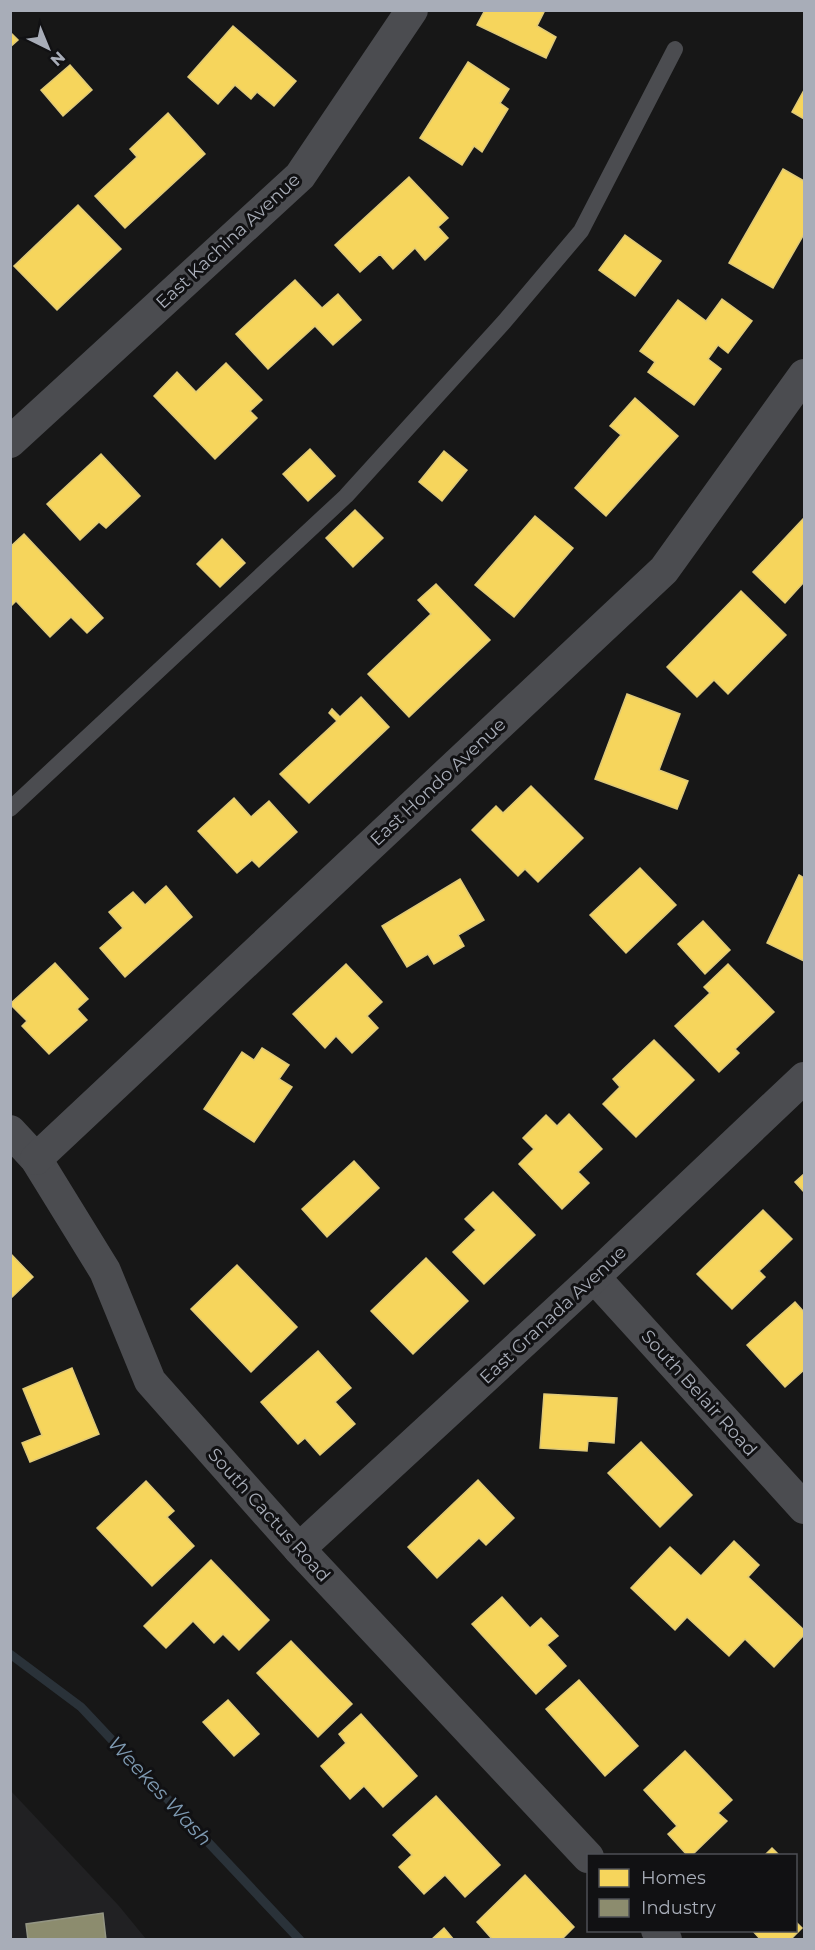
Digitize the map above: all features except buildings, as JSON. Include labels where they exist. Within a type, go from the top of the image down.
[{"type":"street","name":"East Kachina Avenue","points":[[10,442],[300,176],[412,10]]},
{"type":"street","name":"East Hondo Avenue","points":[[36,1159],[664,570],[804,375]]},
{"type":"street","name":"East Granada Avenue","points":[[299,1549],[594,1277],[804,1078]]},
{"type":"street","name":"South Cactus Road","points":[[10,1131],[36,1159],[105,1271],[150,1381],[299,1549],[587,1856]]},
{"type":"street","name":"South Belair Road","points":[[594,1277],[804,1509]]},
{"type":"lane","points":[[10,809],[346,496],[504,322],[582,231],[675,49]]},
{"type":"shaded area","points":[[10,1790],[119,1906],[146,1939],[11,1939]]},
{"type":"waterway","name":"Weekes Wash","points":[[10,1654],[81,1707],[300,1940]]}]
